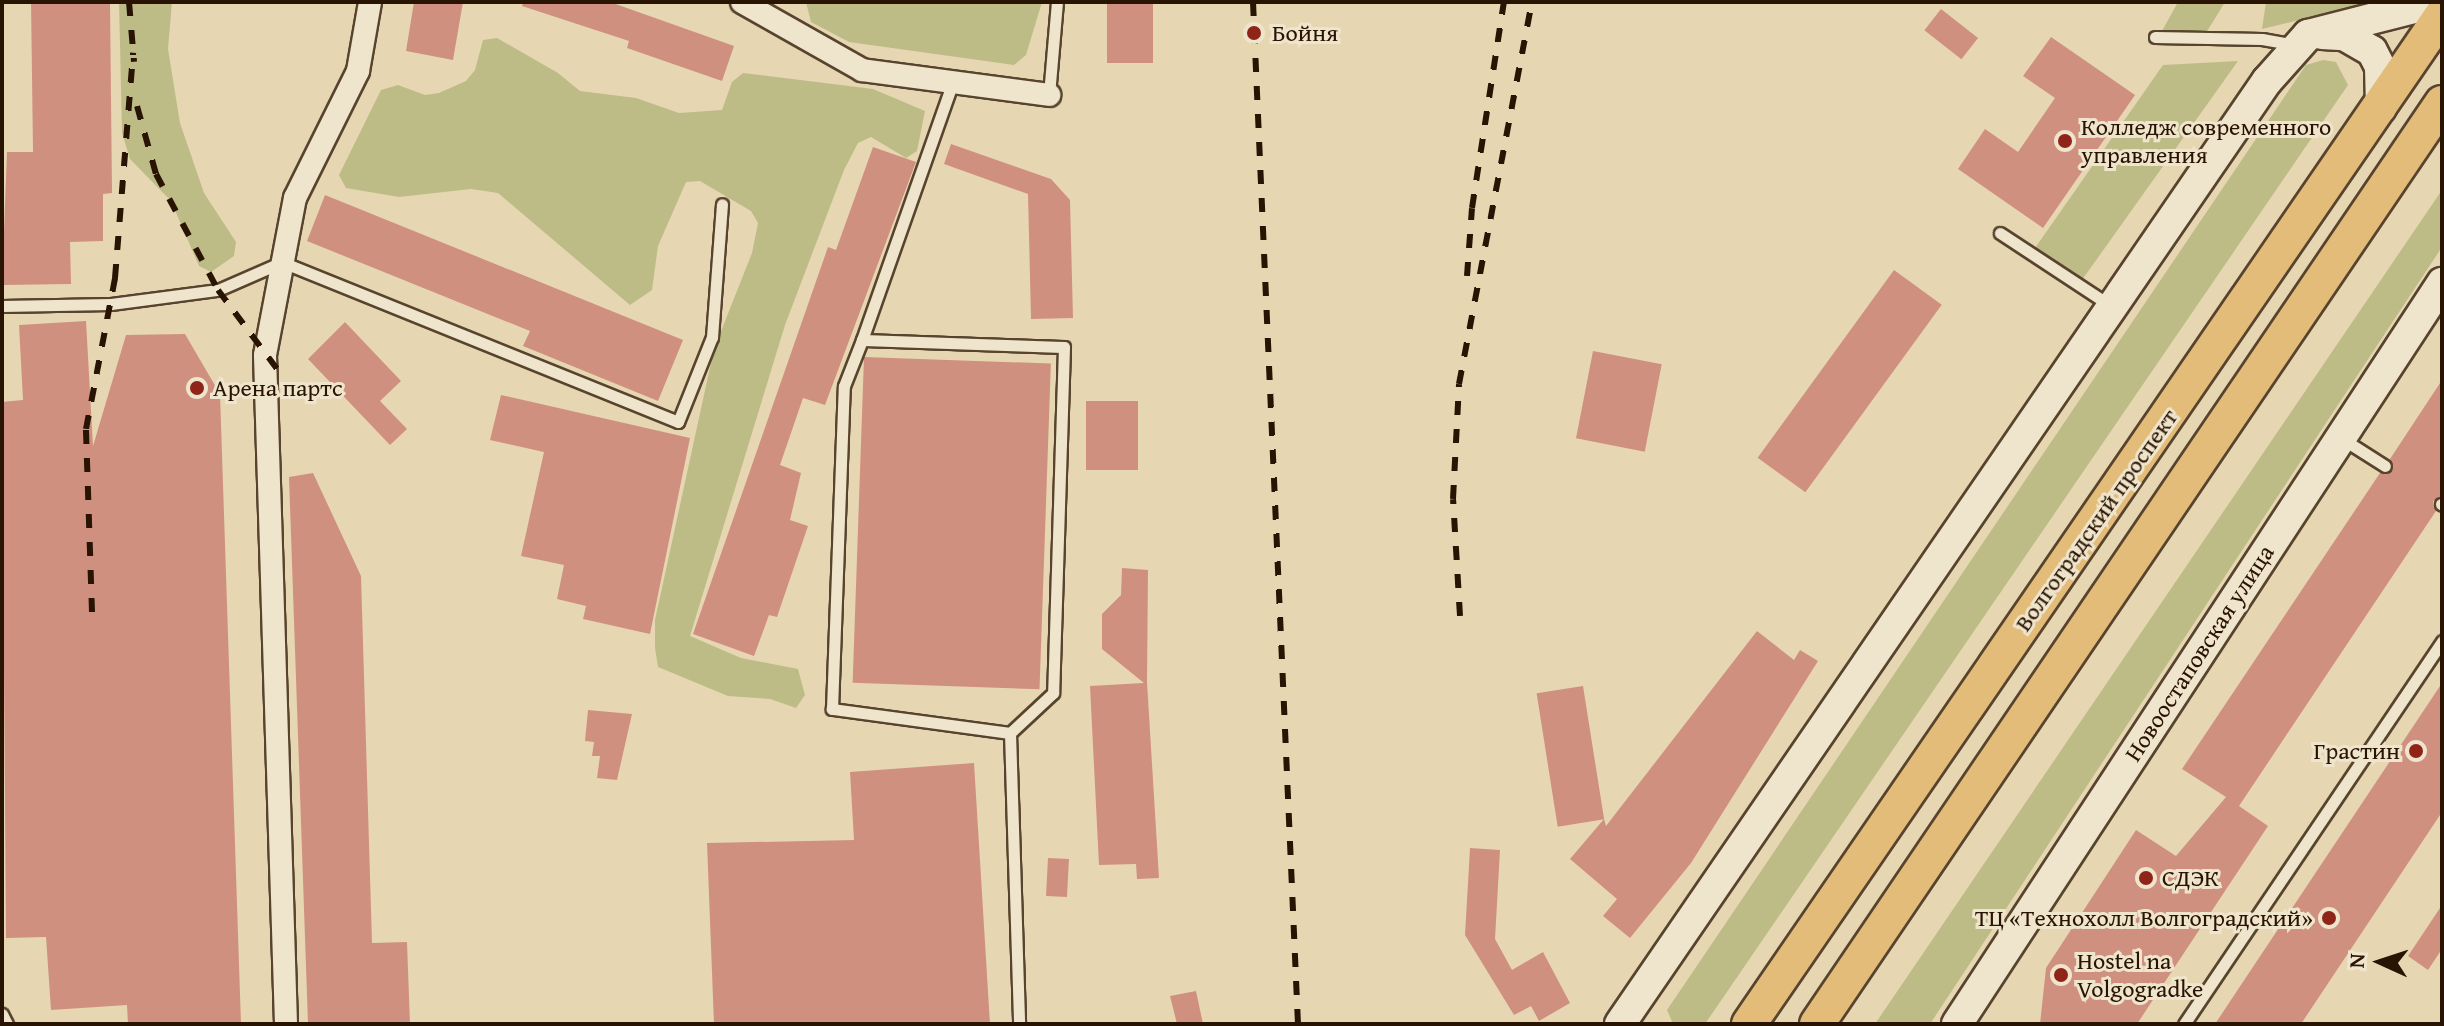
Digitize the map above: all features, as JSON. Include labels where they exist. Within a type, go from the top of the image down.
[{"type":"main road","points":[[1620,1024],[2111,306],[2302,40],[2437,2]]},
{"type":"main road","name":"Волгоградский проспект","points":[[1749,1024],[2442,15]]},
{"type":"main road","points":[[2302,40],[2344,35],[2372,51],[2380,67],[2381,108]]},
{"type":"main road","name":"Волгоградский проспект","points":[[1817,1024],[2442,103]]},
{"type":"main road","points":[[2399,167],[2442,137]]},
{"type":"main road","name":"Новоостаповская улица","points":[[1957,1024],[2442,283]]},
{"type":"street","points":[[286,1024],[263,408],[265,355],[295,198],[358,71],[370,2]]},
{"type":"street","points":[[742,2],[862,70],[1049,95]]},
{"type":"lane","points":[[1049,95],[1057,2]]},
{"type":"lane","points":[[2155,37],[2302,40]]},
{"type":"lane","points":[[953,82],[844,386],[832,709],[1010,733]]},
{"type":"lane","points":[[2,306],[111,304],[218,290],[282,262],[678,422],[712,337],[722,204]]},
{"type":"lane","points":[[2000,233],[2111,306]]},
{"type":"lane","points":[[862,340],[1064,347],[1053,693],[1010,733],[1019,1024]]},
{"type":"lane","points":[[2340,438],[2385,466]]},
{"type":"lane","points":[[2184,1024],[2442,641]]},
{"type":"lane","points":[[2,1014],[7,1024]]},
{"type":"shaded area","points":[[119,2],[172,2],[168,49],[180,123],[204,193],[236,242],[234,256],[211,272],[199,266],[171,201],[130,159],[122,133]]},
{"type":"shaded area","points":[[806,2],[1042,2],[1026,55],[1014,65],[849,42],[811,22]]},
{"type":"shaded area","points":[[2178,2],[2225,2],[2206,33],[2162,31]]},
{"type":"shaded area","points":[[2266,2],[2374,2],[2262,29]]},
{"type":"shaded area","points":[[497,38],[558,73],[580,91],[636,98],[679,113],[722,110],[732,82],[743,73],[873,89],[925,111],[917,151],[906,158],[871,137],[858,143],[844,170],[785,325],[690,636],[741,658],[798,669],[805,695],[796,708],[770,699],[728,696],[658,667],[655,648],[655,620],[714,349],[752,253],[758,223],[751,211],[700,181],[686,182],[658,246],[652,290],[630,305],[498,193],[471,189],[399,197],[346,188],[339,175],[381,90],[398,85],[425,95],[439,93],[466,81],[475,70],[483,40]]},
{"type":"shaded area","points":[[2323,60],[2336,62],[2348,85],[1705,1024],[1673,1024],[1667,1010],[2306,65]]},
{"type":"shaded area","points":[[2238,61],[2082,280],[2035,248],[2163,65]]},
{"type":"shaded area","points":[[2442,190],[2442,247],[1930,1024],[1875,1024]]},
{"type":"building","points":[[31,2],[110,2],[112,193],[103,194],[103,241],[70,242],[71,284],[2,285],[7,152],[33,152]]},
{"type":"building","points":[[414,2],[463,2],[453,60],[406,51]]},
{"type":"building","points":[[523,2],[610,2],[734,46],[722,81],[627,48],[629,41],[522,6]]},
{"type":"building","points":[[1107,2],[1153,2],[1153,63],[1107,63]]},
{"type":"building","points":[[1941,9],[1978,38],[1961,59],[1924,30]]},
{"type":"building","name":"Колледж современного управления","points":[[2051,37],[2135,95],[2043,228],[1958,169],[1985,129],[2018,152],[2055,98],[2023,76]]},
{"type":"building","points":[[951,144],[1051,179],[1070,200],[1073,318],[1031,319],[1028,194],[944,164]]},
{"type":"building","points":[[873,147],[916,162],[825,405],[803,398],[780,465],[801,473],[790,520],[808,526],[777,617],[769,615],[754,656],[693,634],[828,247],[836,250]]},
{"type":"building","points":[[325,195],[683,340],[658,401],[523,346],[530,331],[307,241]]},
{"type":"building","points":[[1894,270],[1942,305],[1805,492],[1758,458]]},
{"type":"building","points":[[86,321],[93,446],[126,335],[185,334],[220,394],[241,1024],[128,1024],[127,1005],[51,1010],[46,937],[6,938],[2,402],[23,400],[19,325]]},
{"type":"building","points":[[345,322],[401,381],[380,401],[407,429],[390,445],[308,359]]},
{"type":"building","points":[[1593,351],[1662,364],[1645,452],[1576,438]]},
{"type":"building","points":[[864,357],[1051,364],[1040,689],[853,683]]},
{"type":"building","points":[[2442,380],[2442,496],[2433,501],[2436,511],[2239,806],[2268,826],[2137,1024],[2040,1024],[2046,968],[2136,830],[2176,856],[2226,797],[2182,769],[2380,473],[2392,471],[2390,459]]},
{"type":"building","points":[[501,395],[690,438],[650,634],[583,619],[586,606],[557,599],[564,565],[521,556],[544,452],[490,440]]},
{"type":"building","points":[[1086,401],[1138,401],[1138,470],[1086,470]]},
{"type":"building","points":[[313,473],[361,576],[372,943],[407,942],[410,1024],[308,1024],[289,477]]},
{"type":"building","points":[[1122,568],[1148,570],[1147,682],[1159,878],[1137,879],[1136,864],[1099,865],[1090,686],[1144,683],[1102,649],[1102,614],[1121,595]]},
{"type":"building","points":[[1757,631],[1794,660],[1800,650],[1818,661],[1691,863],[1630,938],[1603,916],[1617,899],[1570,859],[1604,819],[1606,826]]},
{"type":"building","name":"ТЦ «Технохолл Волгоградский»","points":[[2442,683],[2442,812],[2301,1024],[2215,1024]]},
{"type":"building","points":[[1583,686],[1604,819],[1558,827],[1537,693]]},
{"type":"building","points":[[588,710],[632,714],[617,780],[597,778],[600,756],[592,756],[594,742],[585,741]]},
{"type":"building","points":[[974,763],[990,1024],[714,1024],[707,843],[854,840],[850,772]]},
{"type":"building","points":[[1470,848],[1500,850],[1495,939],[1512,970],[1543,952],[1570,1003],[1539,1021],[1531,1006],[1514,1015],[1465,935]]},
{"type":"building","points":[[1048,858],[1069,859],[1067,897],[1046,896]]},
{"type":"building","points":[[2442,905],[2442,949],[2428,970],[2408,956]]},
{"type":"building","points":[[1196,991],[1203,1024],[1177,1024],[1170,996]]},
{"type":"railway","points":[[129,2],[134,62]]},
{"type":"railway","points":[[1253,2],[1298,1024]]},
{"type":"railway","points":[[1467,276],[1472,208],[1504,2]]},
{"type":"railway","points":[[1460,616],[1453,499],[1459,384],[1532,2]]},
{"type":"railway","points":[[92,612],[86,429],[115,278],[133,53]]},
{"type":"railway","points":[[137,106],[156,174],[218,290],[283,377]]},
{"type":"place","name":"Бойня","points":[[1254,33]]},
{"type":"place","name":"Колледж современного управления","points":[[2065,141]]},
{"type":"place","name":"Арена партс","points":[[197,388]]},
{"type":"place","name":"Грастин","points":[[2416,751]]},
{"type":"place","name":"СДЭК","points":[[2146,878]]},
{"type":"place","name":"ТЦ «Технохолл Волгоградский»","points":[[2329,918]]},
{"type":"place","name":"Hostel na Volgogradke","points":[[2061,975]]}]
